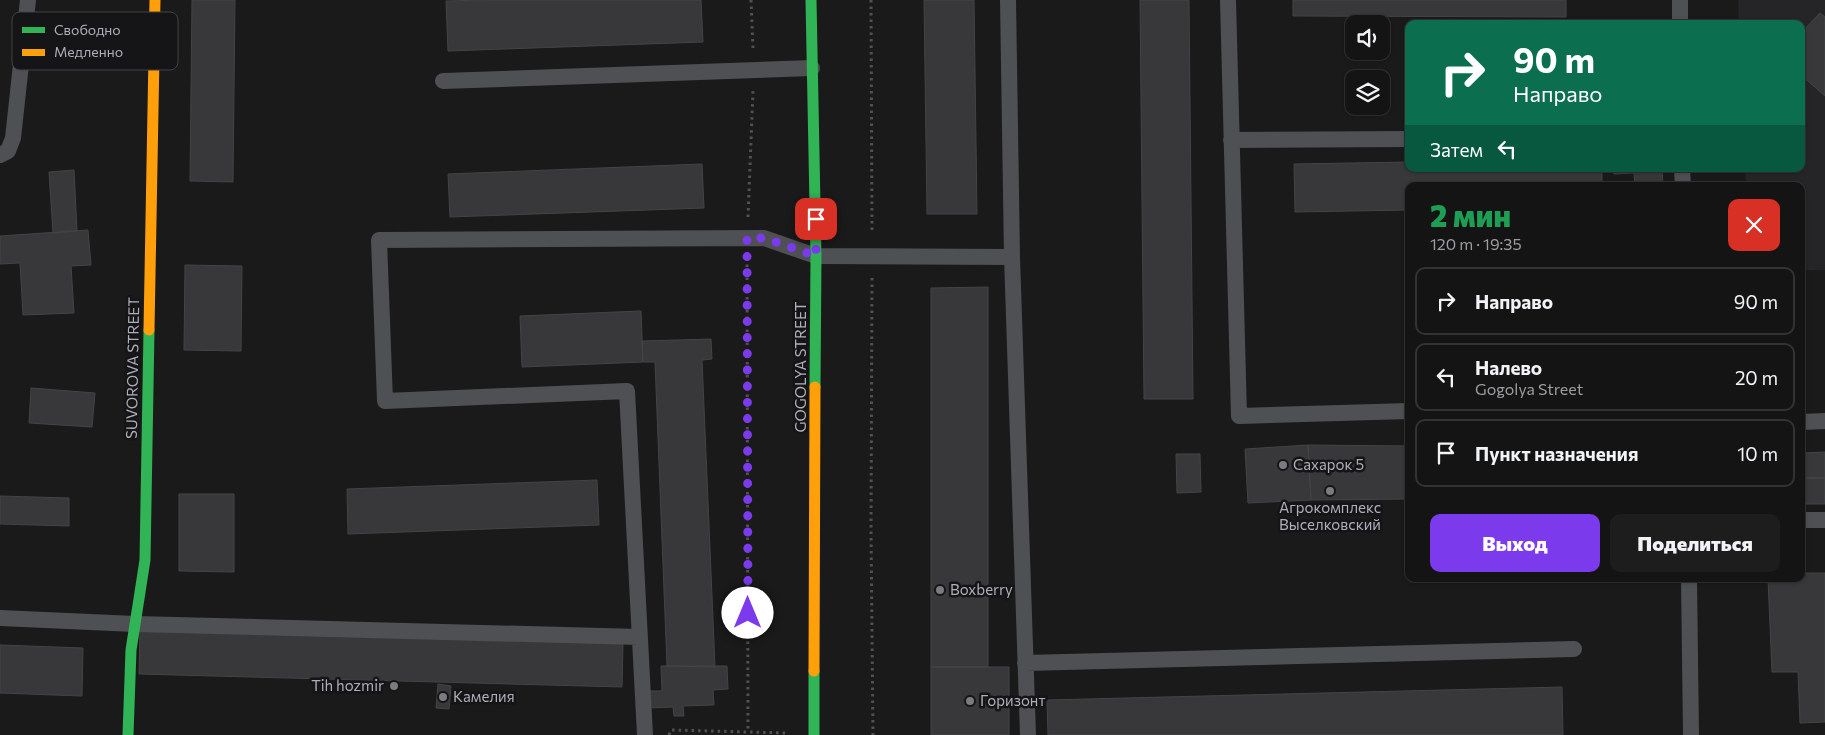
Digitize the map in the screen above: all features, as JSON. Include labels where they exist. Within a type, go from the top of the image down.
[{"type":"street","name":"GOGOLYA STREET","points":[[811,0],[816,256],[814,735]]},
{"type":"street","name":"SUVOROVA STREET","points":[[128,735],[131,650],[145,560],[154,70]]},
{"type":"lane","points":[[1008,0],[1012,256],[1028,735]]},
{"type":"lane","points":[[1228,0],[1239,416],[1405,411]]},
{"type":"lane","points":[[1680,0],[1680,20]]},
{"type":"lane","points":[[443,81],[812,68]]},
{"type":"lane","points":[[0,155],[8,150],[13,138],[20,70]]},
{"type":"lane","points":[[1231,140],[1405,139]]},
{"type":"lane","points":[[645,735],[627,391],[385,401],[378,240],[764,238],[816,256],[1012,256]]},
{"type":"lane","points":[[1805,422],[1825,421]]},
{"type":"lane","points":[[1805,520],[1825,520]]},
{"type":"lane","points":[[1689,582],[1691,735]]},
{"type":"lane","points":[[0,618],[135,624],[640,637]]},
{"type":"lane","points":[[1025,663],[1574,649]]},
{"type":"path","points":[[748,732],[747,238],[754,70],[751,0]]},
{"type":"path","points":[[871,0],[870,530],[873,735]]},
{"type":"path","points":[[669,735],[671,730],[778,732],[795,735]]},
{"type":"shaded area","points":[[1738,0],[1825,0],[1825,270],[1805,270],[1805,182],[1746,182],[1745,172],[1805,172],[1805,20],[1739,20]]},
{"type":"building","points":[[192,0],[235,0],[233,182],[190,181]]},
{"type":"building","points":[[701,0],[703,42],[448,51],[446,1]]},
{"type":"building","points":[[924,0],[974,0],[977,214],[927,214]]},
{"type":"building","points":[[1140,0],[1189,0],[1193,399],[1144,399]]},
{"type":"building","points":[[1293,0],[1566,0],[1566,17],[1293,16]]},
{"type":"building","points":[[1820,13],[1825,17],[1825,96],[1805,78],[1805,29]]},
{"type":"building","points":[[1405,162],[1405,172],[1602,172],[1602,182],[1405,182],[1405,210],[1295,212],[1294,164]]},
{"type":"building","points":[[702,164],[704,208],[450,217],[448,174]]},
{"type":"building","points":[[74,170],[77,231],[53,233],[49,172]]},
{"type":"building","points":[[1614,172],[1662,172],[1663,182],[1635,182],[1634,173],[1614,174]]},
{"type":"building","points":[[88,230],[91,265],[71,266],[74,313],[23,315],[20,263],[0,264],[0,236]]},
{"type":"building","points":[[185,265],[242,266],[241,351],[184,350]]},
{"type":"building","points":[[988,287],[988,667],[931,667],[931,288]]},
{"type":"building","points":[[641,311],[643,362],[522,367],[520,316]]},
{"type":"building","points":[[711,339],[712,359],[702,360],[715,667],[667,666],[655,362],[643,362],[642,341]]},
{"type":"building","points":[[31,388],[95,393],[92,427],[29,423]]},
{"type":"building","points":[[1308,445],[1405,446],[1405,499],[1311,500]]},
{"type":"building","points":[[1308,445],[1311,500],[1248,503],[1245,449]]},
{"type":"building","points":[[1825,452],[1825,478],[1805,478],[1805,453]]},
{"type":"building","points":[[1176,454],[1200,454],[1201,492],[1177,493]]},
{"type":"building","points":[[1805,478],[1825,478],[1825,504],[1805,504]]},
{"type":"building","points":[[597,480],[599,525],[348,534],[347,489]]},
{"type":"building","points":[[179,494],[234,494],[234,572],[179,571]]},
{"type":"building","points":[[0,496],[69,498],[69,526],[0,524]]},
{"type":"building","points":[[1805,573],[1825,573],[1825,722],[1800,723],[1798,672],[1772,672],[1768,582],[1805,582]]},
{"type":"building","points":[[140,630],[623,642],[622,687],[139,674]]},
{"type":"building","points":[[0,645],[83,648],[82,696],[0,693]]},
{"type":"building","points":[[661,666],[727,666],[728,689],[713,690],[714,705],[683,706],[684,716],[674,716],[673,707],[648,708],[648,691],[662,691]]},
{"type":"building","name":"Горизонт","points":[[931,667],[1009,667],[1009,735],[931,735]]},
{"type":"building","name":"Камелия","points":[[438,684],[451,686],[449,709],[436,708]]},
{"type":"building","points":[[1562,687],[1563,735],[1048,735],[1047,700]]},
{"type":"traffic: fast","points":[[811,0],[816,256],[815,387]]},
{"type":"traffic: fast","points":[[128,735],[131,650],[145,560],[149,330]]},
{"type":"traffic: fast","points":[[814,671],[814,735]]},
{"type":"traffic: slow","points":[[155,0],[155,12]]},
{"type":"traffic: slow","points":[[149,330],[154,70]]},
{"type":"traffic: slow","points":[[814,671],[815,387]]},
{"type":"place","name":"Сахарок 5","points":[[1283,465]]},
{"type":"place","name":"Агрокомплекс Выселковский","points":[[1330,491]]},
{"type":"place","name":"Boxberry","points":[[940,590]]},
{"type":"place","name":"Tih hozmir","points":[[394,686]]},
{"type":"place","name":"Камелия","points":[[443,697]]},
{"type":"place","name":"Горизонт","points":[[970,701]]},
{"type":"route","points":[[748,613],[747,238],[764,238],[816,256],[816,219]]}]
